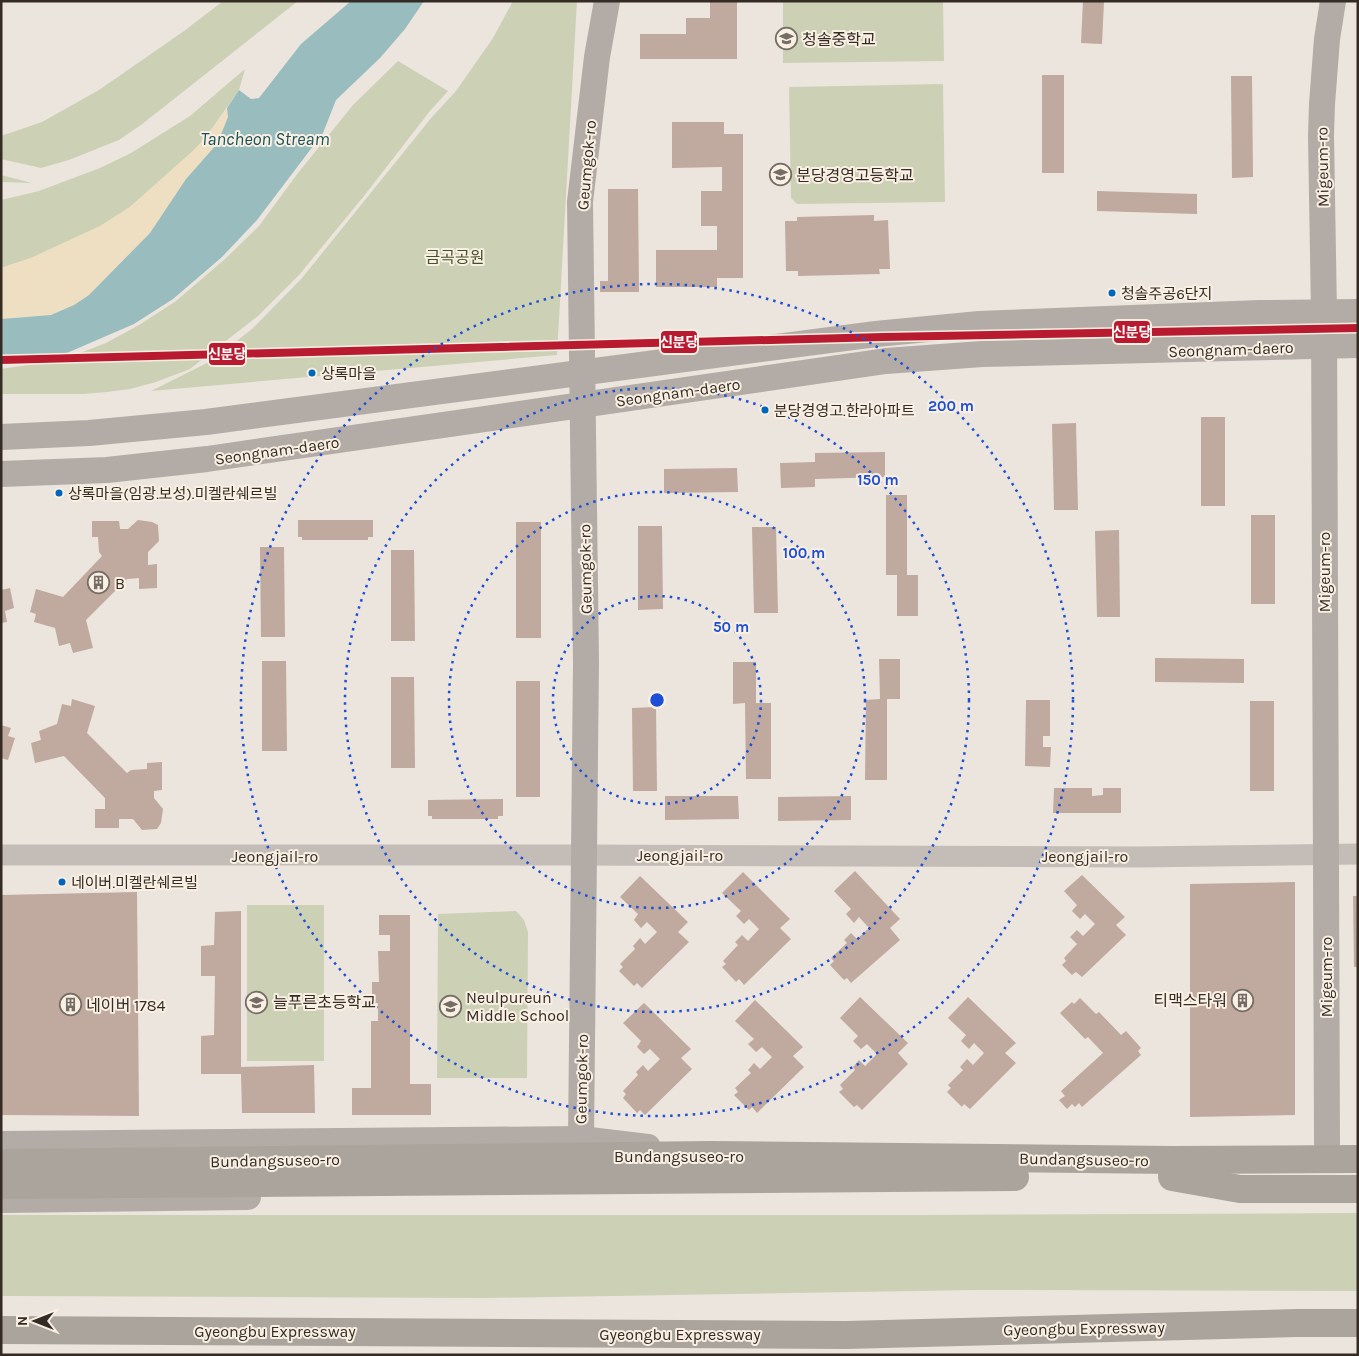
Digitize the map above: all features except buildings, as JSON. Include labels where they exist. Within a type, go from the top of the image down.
[{"type":"highway","points":[[1172,1169],[1242,1146],[1358,1143]]},
{"type":"highway","name":"Bundangsuseo-ro","points":[[1172,1169],[1358,1159]]},
{"type":"highway","name":"Bundangsuseo-ro","points":[[1,1163],[1172,1169],[1358,1176]]},
{"type":"highway","name":"Bundangsuseo-ro","points":[[1,1185],[706,1167]]},
{"type":"highway","points":[[1172,1169],[1240,1189],[1358,1190]]},
{"type":"highway","name":"Gyeongbu Expressway","points":[[1,1330],[846,1334],[1358,1323]]},
{"type":"main road","name":"Geumgok-ro","points":[[580,1139],[586,662],[580,202],[597,57],[607,1]]},
{"type":"main road","name":"Migeum-ro","points":[[1327,1143],[1322,104],[1326,38],[1333,1]]},
{"type":"main road","name":"Seongnam-daero","points":[[1,438],[89,433],[206,422],[876,334],[979,324],[1260,313],[1358,312]]},
{"type":"main road","name":"Seongnam-daero","points":[[1,474],[107,470],[207,460],[886,361],[982,354],[1358,345]]},
{"type":"main road","points":[[1,1144],[580,1139],[706,1167]]},
{"type":"main road","points":[[1,1200],[626,1192],[706,1167]]},
{"type":"street","name":"Jeongjail-ro","points":[[1,855],[1109,857],[1326,856],[1358,854]]},
{"type":"green space","points":[[223,1],[298,1],[141,125],[119,140],[69,160],[41,168],[1,159],[1,136],[42,122],[99,90],[184,31]]},
{"type":"green space","name":"금곡공원","points":[[513,1],[577,1],[557,355],[151,391],[211,361],[252,329],[302,278],[432,117],[456,91],[493,38]]},
{"type":"green space","points":[[783,1],[943,1],[944,61],[783,63]]},
{"type":"green space","points":[[398,61],[448,91],[299,275],[258,316],[190,369],[156,382],[130,389],[84,394],[1,394],[1,369],[62,360],[106,343],[139,325],[176,301],[225,259],[259,226],[298,173],[353,105]]},
{"type":"green space","points":[[245,69],[239,90],[206,137],[130,207],[101,226],[31,258],[1,268],[1,200],[39,191],[100,168],[131,153],[190,116]]},
{"type":"green space","points":[[943,84],[945,202],[797,204],[791,198],[789,87]]},
{"type":"green space","points":[[1,175],[32,183],[1,182]]},
{"type":"green space","points":[[247,905],[324,905],[324,1061],[247,1061]]},
{"type":"green space","points":[[516,911],[524,920],[528,932],[527,1078],[437,1078],[438,914]]},
{"type":"green space","points":[[1358,1213],[1358,1291],[977,1290],[485,1298],[1,1296],[1,1215]]},
{"type":"sand","points":[[227,108],[228,117],[217,144],[186,179],[150,233],[89,295],[74,305],[51,315],[1,319],[1,268],[31,258],[100,226],[130,207],[193,151],[206,137]]},
{"type":"water","name":"Tancheon Stream","points":[[351,1],[424,1],[405,29],[380,58],[336,100],[323,133],[257,220],[222,257],[173,299],[134,324],[60,356],[1,365],[1,319],[51,315],[74,305],[89,295],[150,233],[186,179],[217,144],[228,117],[227,108],[239,90],[251,99],[259,98],[301,44]]},
{"type":"transit line","name":"신분당","points":[[1,360],[883,337],[1358,328]]},
{"type":"place","name":"청솔중학교","points":[[786,39]]},
{"type":"place","name":"분당경영고등학교","points":[[780,175]]},
{"type":"place","name":"청솔주공6단지","points":[[1112,293]]},
{"type":"place","name":"상록마을","points":[[312,373]]},
{"type":"place","name":"분당경영고.한라아파트","points":[[765,410]]},
{"type":"place","name":"상록마을(임광.보성).미켈란쉐르빌","points":[[59,493]]},
{"type":"place","name":"B","points":[[99,583]]},
{"type":"place","name":"네이버.미켈란쉐르빌","points":[[62,882]]},
{"type":"place","name":"티맥스타워","points":[[1243,1000]]},
{"type":"place","name":"늘푸른초등학교","points":[[257,1002]]},
{"type":"place","name":"네이버 1784","points":[[70,1005]]},
{"type":"place","name":"Neulpureun Middle School","points":[[450,1006]]}]
